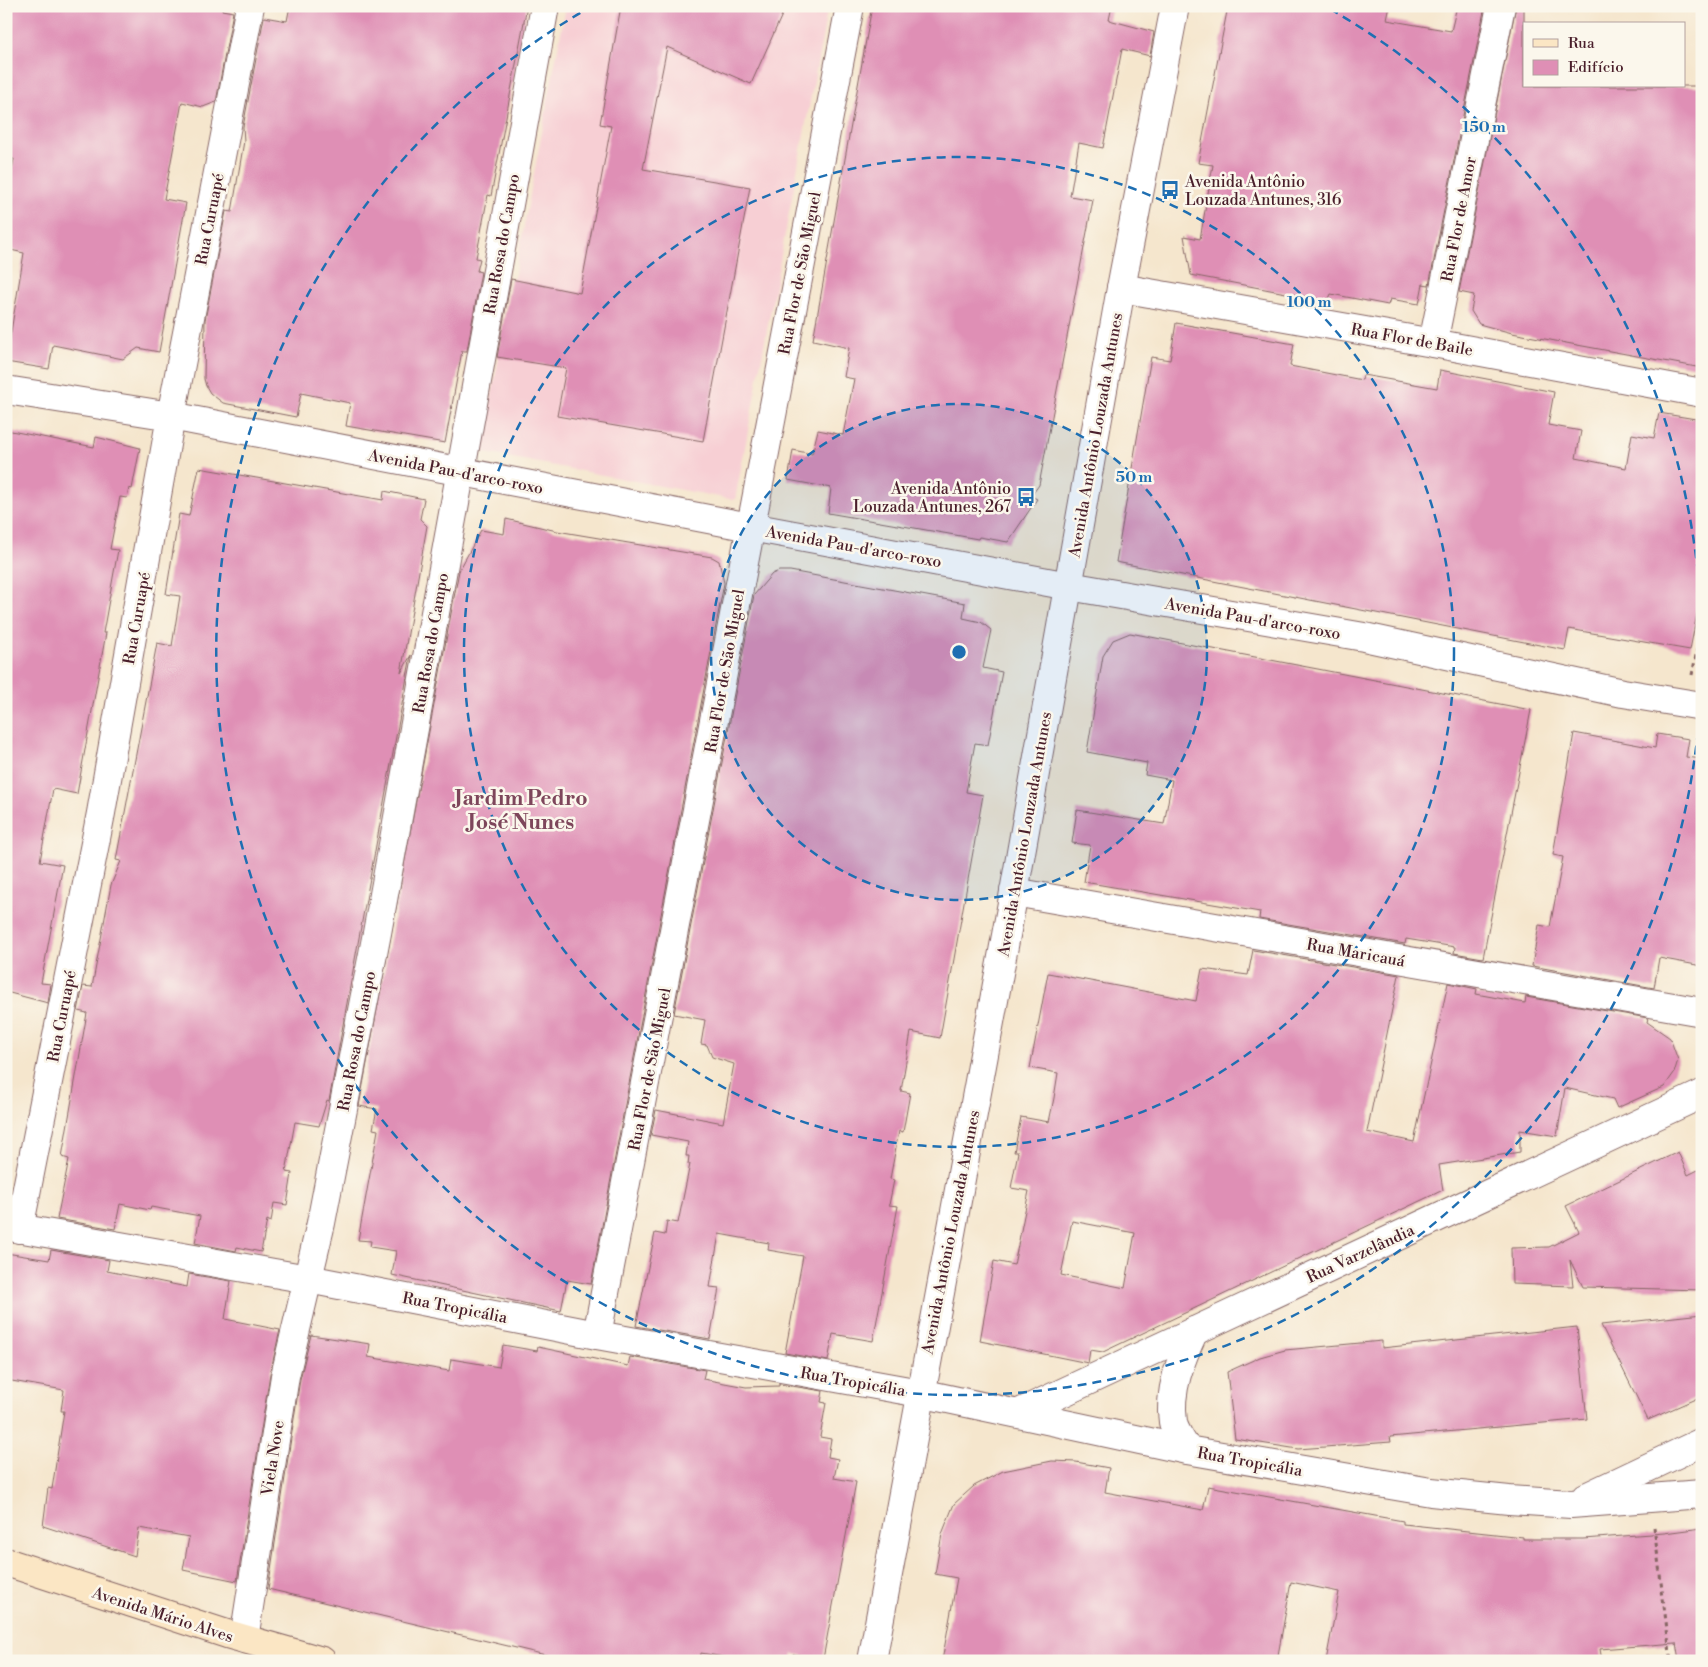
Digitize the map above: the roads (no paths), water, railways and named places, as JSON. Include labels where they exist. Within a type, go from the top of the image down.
[{"type":"street","name":"Rua Curuapé","points":[[13,1227],[101,813],[171,416],[250,6]]},
{"type":"street","name":"Rua Rosa do Campo","points":[[308,1279],[377,933],[545,6]]},
{"type":"street","name":"Rua Flor de São Miguel","points":[[597,1335],[850,6]]},
{"type":"street","name":"Avenida Antônio Louzada Antunes","points":[[872,1661],[1014,892],[1121,288],[1175,6]]},
{"type":"street","name":"Rua Flor de Amor","points":[[1433,342],[1500,6]]},
{"type":"street","name":"Rua Flor de Baile","points":[[1121,288],[1433,342],[1702,393]]},
{"type":"street","name":"Avenida Pau-d'arco-roxo","points":[[6,390],[171,416],[750,527],[1069,586],[1364,637],[1623,693],[1694,705]]},
{"type":"street","name":"Rua Maricauá","points":[[1014,892],[1700,1013]]},
{"type":"street","name":"Rua Varzelândia","points":[[1019,1412],[1702,1094]]},
{"type":"street","name":"Rua Tropicália","points":[[13,1227],[308,1279],[597,1335],[920,1393],[1019,1412],[1070,1427],[1188,1450],[1431,1492],[1571,1504],[1702,1494]]},
{"type":"street","name":"Viela Nove","points":[[244,1640],[285,1376],[308,1279]]},
{"type":"street","points":[[1188,1450],[1173,1424],[1173,1392],[1181,1358],[1194,1331]]},
{"type":"street","points":[[1571,1504],[1702,1442]]},
{"type":"street","name":"Avenida Mário Alves","points":[[6,1562],[244,1640],[322,1661]]},
{"type":"place","name":"Avenida Antônio Louzada Antunes, 316","points":[[1170,190]]},
{"type":"place","name":"Avenida Antônio Louzada Antunes, 267","points":[[1026,497]]},
{"type":"district","name":"Jardim Pedro José Nunes","points":[[521,810]]}]
